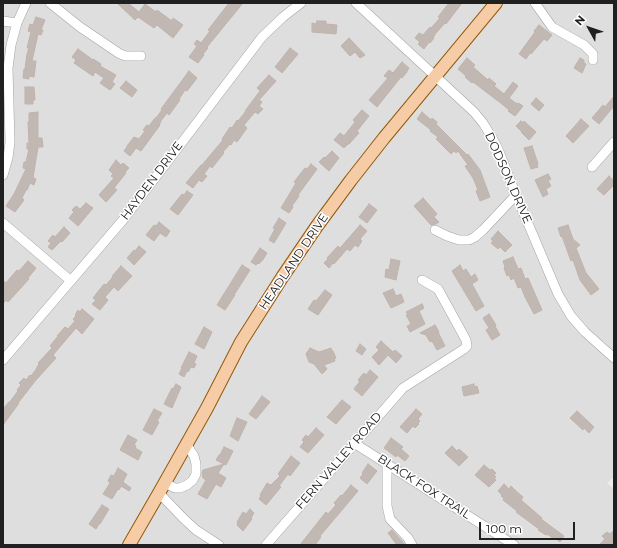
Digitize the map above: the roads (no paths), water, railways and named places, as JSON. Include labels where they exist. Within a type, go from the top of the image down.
[{"type":"main road","name":"HEADLAND DRIVE","points":[[129,545],[242,342],[283,276],[348,184],[384,138],[496,3]]},
{"type":"street","points":[[3,175],[8,158],[10,142],[8,68],[11,45],[17,23],[26,3]]},
{"type":"street","points":[[50,3],[80,27],[120,54],[126,56],[141,56]]},
{"type":"street","name":"HAYDEN DRIVE","points":[[3,360],[122,220],[262,37],[283,17],[301,3]]},
{"type":"street","name":"DODSON DRIVE","points":[[356,3],[436,76],[474,112],[483,123],[498,149],[558,294],[571,316],[585,332],[614,358]]},
{"type":"street","points":[[535,3],[552,27],[584,45],[593,54],[593,60]]},
{"type":"street","points":[[3,21],[17,23]]},
{"type":"street","points":[[592,167],[614,142]]},
{"type":"street","points":[[435,230],[459,240],[469,240],[483,230],[516,195]]},
{"type":"street","points":[[3,223],[71,281]]},
{"type":"street","name":"FERN VALLEY ROAD","points":[[266,545],[402,388],[464,349],[466,346],[466,340],[438,290],[422,280]]},
{"type":"street","name":"BLACK FOX TRAIL","points":[[354,443],[514,545]]},
{"type":"street","points":[[162,488],[180,488],[187,485],[196,474],[194,456],[186,444]]},
{"type":"street","points":[[387,463],[387,506],[390,519],[408,538],[412,545]]},
{"type":"street","points":[[162,488],[184,519],[196,530],[219,545]]}]
